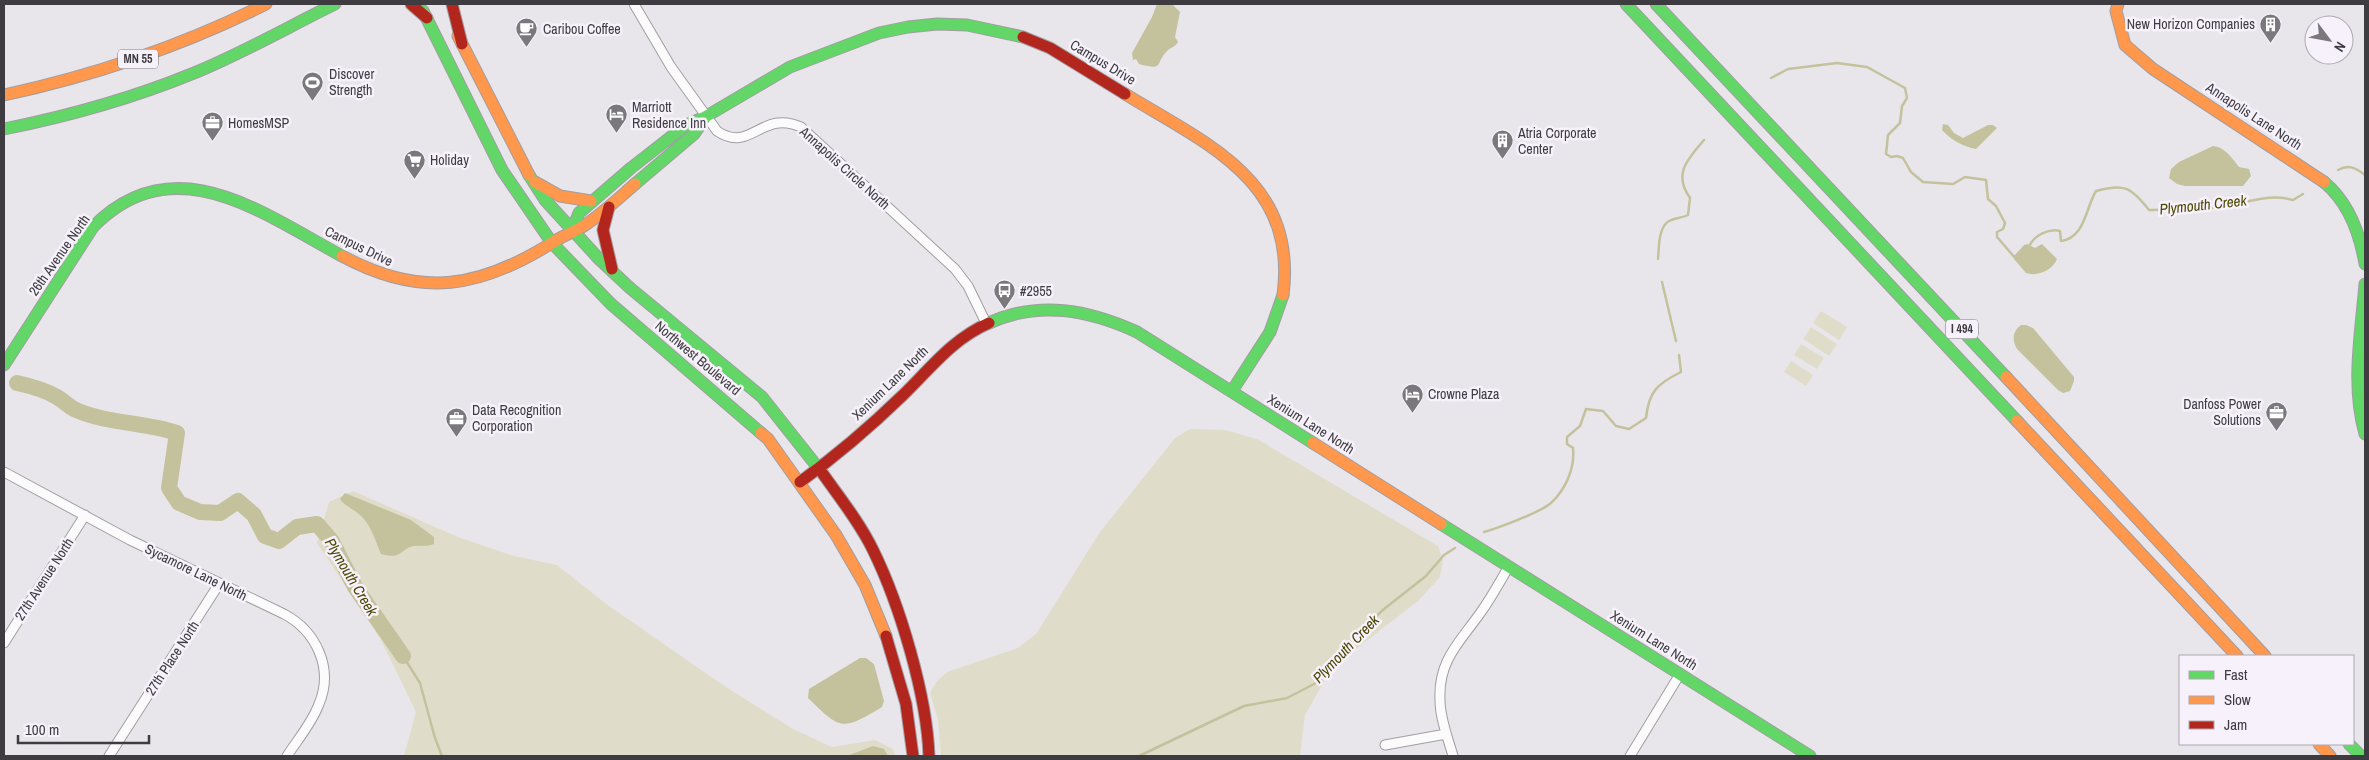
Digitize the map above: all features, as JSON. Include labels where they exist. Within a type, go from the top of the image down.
[{"type":"main road","name":"MN 55","points":[[4,95],[93,74],[155,54],[208,33],[266,4]]},
{"type":"main road","name":"MN 55","points":[[4,129],[43,122],[103,106],[195,72],[334,4]]},
{"type":"main road","points":[[411,4],[427,18]]},
{"type":"main road","name":"Northwest Boulevard","points":[[420,4],[502,170],[552,243],[611,304],[768,439],[836,535],[865,585],[888,641],[906,704],[913,756]]},
{"type":"main road","name":"Northwest Boulevard","points":[[444,4],[505,130],[545,200],[612,272],[762,397],[819,468],[873,550],[907,642],[928,732],[929,756]]},
{"type":"main road","points":[[452,4],[462,44]]},
{"type":"main road","name":"I 494","points":[[1656,4],[2265,655]]},
{"type":"main road","name":"Annapolis Lane North","points":[[2118,4],[2116,11],[2125,45],[2154,69],[2326,183],[2341,200],[2356,226],[2361,238],[2365,264]]},
{"type":"main road","name":"I 494","points":[[1628,6],[2236,655]]},
{"type":"main road","name":"Campus Drive","points":[[572,230],[579,213],[591,201],[686,125],[706,118],[748,90],[790,67],[879,33],[937,24],[966,25],[1023,37],[1050,48],[1219,152],[1246,174],[1265,198],[1282,238],[1284,270],[1281,303],[1274,324],[1232,391]]},
{"type":"main road","name":"Campus Drive","points":[[162,189],[193,188],[215,192],[236,199],[366,269],[388,278],[435,285],[482,278],[505,270],[572,230],[587,224],[694,134],[706,118]]},
{"type":"main road","points":[[532,180],[560,196],[591,201]]},
{"type":"main road","name":"26th Avenue North","points":[[4,365],[8,350],[94,226],[129,199],[162,189]]},
{"type":"main road","points":[[611,204],[603,217],[602,228],[612,272]]},
{"type":"main road","points":[[2365,284],[2359,385],[2359,407],[2365,434]]},
{"type":"main road","name":"Xenium Lane North","points":[[800,482],[872,424],[954,343],[986,323],[1023,311],[1046,308],[1093,313],[1115,320],[1232,391],[1810,756]]},
{"type":"main road","points":[[2320,745],[2330,756]]},
{"type":"main road","points":[[2350,745],[2361,756]]},
{"type":"street","name":"Annapolis Circle North","points":[[634,4],[671,67],[717,131],[726,137],[744,138],[767,124],[776,122],[793,123],[808,132],[955,269],[968,286],[986,323]]},
{"type":"street","name":"Sycamore Lane North","points":[[4,472],[85,516],[219,584],[296,620],[314,640],[324,664],[324,678],[323,691],[313,716],[287,756]]},
{"type":"street","name":"27th Avenue North","points":[[4,643],[85,516]]},
{"type":"street","points":[[1453,756],[1446,734],[1440,701],[1440,682],[1445,664],[1453,648],[1480,612],[1509,566]]},
{"type":"street","name":"27th Place North","points":[[108,756],[219,584]]},
{"type":"street","points":[[1630,756],[1680,674]]},
{"type":"street","points":[[1385,745],[1446,734]]},
{"type":"shaded area","points":[[1157,4],[1172,4],[1180,12],[1175,37],[1178,42],[1168,50],[1158,65],[1153,67],[1139,64],[1136,59],[1133,60],[1132,53]]},
{"type":"shaded area","points":[[1943,124],[1948,125],[1954,133],[1963,138],[1988,125],[1993,125],[1997,128],[1976,149],[1962,145],[1949,137],[1942,130]]},
{"type":"shaded area","points":[[2213,146],[2225,151],[2239,167],[2249,169],[2251,176],[2243,186],[2185,186],[2177,184],[2169,178],[2171,169],[2179,162]]},
{"type":"shaded area","points":[[2027,244],[2035,248],[2042,244],[2057,259],[2055,263],[2044,272],[2026,273],[2014,259],[2014,256]]},
{"type":"shaded area","points":[[1821,311],[1847,327],[1839,340],[1813,323]]},
{"type":"shaded area","points":[[2021,325],[2033,328],[2074,377],[2070,391],[2063,393],[2058,390],[2017,349],[2014,336],[2016,330]]},
{"type":"shaded area","points":[[1811,327],[1837,344],[1829,356],[1803,339]]},
{"type":"shaded area","points":[[1801,344],[1824,358],[1817,369],[1794,355]]},
{"type":"shaded area","points":[[1791,361],[1813,375],[1806,386],[1784,372]]},
{"type":"shaded area","points":[[1190,429],[1225,430],[1257,439],[1438,546],[1443,560],[1440,577],[1418,601],[1352,652],[1325,680],[1305,715],[1300,756],[941,756],[938,720],[930,693],[937,681],[947,672],[1018,648],[1036,634],[1100,532],[1175,438]]},
{"type":"shaded area","points":[[353,491],[458,537],[514,556],[557,565],[609,606],[723,685],[793,729],[832,747],[875,740],[893,749],[895,756],[404,756],[416,712],[381,640],[317,543],[329,502]]},
{"type":"shaded area","points":[[345,493],[411,520],[434,537],[434,544],[409,547],[393,556],[381,554],[367,522],[340,499]]},
{"type":"shaded area","points":[[860,658],[866,658],[874,664],[884,701],[882,707],[858,721],[842,724],[827,716],[808,698],[809,689]]},
{"type":"shaded area","points":[[873,746],[884,749],[888,756],[847,756]]},
{"type":"waterway","name":"Plymouth Creek","points":[[1771,78],[1788,69],[1837,63],[1867,67],[1905,88],[1907,98],[1902,106],[1900,123],[1888,135],[1886,154],[1891,157],[1903,158],[1911,172],[1923,182],[1953,184],[1965,177],[1986,180],[1988,199],[1996,206],[2005,223],[2003,229],[1997,232],[1997,237],[2016,259]]},
{"type":"waterway","name":"Plymouth Creek","points":[[1658,259],[1660,238],[1665,224],[1671,220],[1688,215],[1690,198],[1685,189],[1682,174],[1692,154],[1704,140]]},
{"type":"waterway","name":"Plymouth Creek","points":[[2338,170],[2346,167],[2352,168],[2359,170],[2365,175]]},
{"type":"waterway","name":"Plymouth Creek","points":[[2029,247],[2037,236],[2055,230],[2060,231],[2061,241],[2069,239],[2084,221],[2096,191],[2114,187],[2120,187],[2132,192],[2149,210],[2215,207],[2271,198],[2293,200],[2303,194]]},
{"type":"waterway","name":"Plymouth Creek","points":[[1662,282],[1676,341]]},
{"type":"waterway","name":"Plymouth Creek","points":[[1484,532],[1546,507],[1561,491],[1573,463],[1573,448],[1567,444],[1567,437],[1580,426],[1586,409],[1603,411],[1616,426],[1629,429],[1646,418],[1649,401],[1656,389],[1666,380],[1681,372],[1679,355]]},
{"type":"waterway","name":"Plymouth Creek","points":[[17,383],[48,392],[73,409],[88,415],[165,429],[177,433],[169,488],[179,503],[200,512],[220,513],[238,501],[254,515],[265,536],[279,541],[297,527],[317,524],[331,540],[355,587],[403,656]]},
{"type":"waterway","name":"Plymouth Creek","points":[[1139,756],[1244,706],[1287,698],[1316,683],[1332,669],[1357,634],[1384,609],[1426,576],[1444,555],[1455,548]]},
{"type":"waterway","name":"Plymouth Creek","points":[[403,656],[420,683],[435,738],[442,756]]},
{"type":"traffic: fast","points":[[4,129],[100,105],[171,82],[230,57],[335,4]]},
{"type":"traffic: fast","points":[[1626,4],[2017,421]]},
{"type":"traffic: fast","points":[[1656,4],[2006,377]]},
{"type":"traffic: fast","points":[[423,11],[502,170],[552,243],[611,304],[761,433]]},
{"type":"traffic: fast","points":[[572,230],[579,213],[631,168],[686,125],[705,117],[790,67],[879,33],[908,27],[937,24],[967,25],[1023,37]]},
{"type":"traffic: fast","points":[[635,184],[694,134],[705,118]]},
{"type":"traffic: fast","points":[[529,175],[545,200],[599,259],[630,288],[762,397],[823,474]]},
{"type":"traffic: fast","points":[[2324,182],[2340,199],[2352,219],[2360,241],[2365,264]]},
{"type":"traffic: fast","points":[[4,365],[93,227],[124,203],[155,191],[186,189],[218,195],[249,206],[342,256]]},
{"type":"traffic: fast","points":[[2365,284],[2358,359],[2359,397],[2365,434]]},
{"type":"traffic: fast","points":[[1232,391],[1270,332],[1283,295]]},
{"type":"traffic: fast","points":[[989,323],[1008,316],[1045,310],[1082,313],[1119,324],[1137,332],[1313,443]]},
{"type":"traffic: fast","points":[[1441,524],[1810,756]]},
{"type":"traffic: fast","points":[[2350,745],[2361,756]]},
{"type":"traffic: slow","points":[[4,95],[72,78],[138,58],[203,33],[266,4]]},
{"type":"traffic: slow","points":[[2118,4],[2116,11],[2125,45],[2153,69],[2324,182]]},
{"type":"traffic: slow","points":[[458,36],[529,175]]},
{"type":"traffic: slow","points":[[1125,94],[1186,130],[1215,150],[1240,170],[1261,194],[1276,223],[1284,256],[1283,295]]},
{"type":"traffic: slow","points":[[535,182],[560,196],[591,201]]},
{"type":"traffic: slow","points":[[342,256],[371,270],[425,283],[451,282],[476,278],[528,257],[581,228],[635,184]]},
{"type":"traffic: slow","points":[[2006,377],[2264,655]]},
{"type":"traffic: slow","points":[[2017,421],[2236,655]]},
{"type":"traffic: slow","points":[[761,433],[768,439],[836,535],[865,585],[886,636]]},
{"type":"traffic: slow","points":[[1313,443],[1441,524]]},
{"type":"traffic: slow","points":[[2320,745],[2330,756]]},
{"type":"traffic: jam","points":[[411,4],[427,18]]},
{"type":"traffic: jam","points":[[452,4],[462,44]]},
{"type":"traffic: jam","points":[[1023,37],[1050,48],[1125,94]]},
{"type":"traffic: jam","points":[[609,207],[603,230],[612,269]]},
{"type":"traffic: jam","points":[[800,482],[865,430],[953,346],[964,337],[989,323]]},
{"type":"traffic: jam","points":[[823,474],[868,540],[893,597],[918,679],[929,756]]},
{"type":"traffic: jam","points":[[886,636],[906,704],[913,756]]},
{"type":"place","name":"New Horizon Companies","points":[[2271,43]]},
{"type":"place","name":"Caribou Coffee","points":[[527,48]]},
{"type":"place","name":"Discover Strength","points":[[313,101]]},
{"type":"place","name":"Marriott Residence Inn","points":[[616,134]]},
{"type":"place","name":"HomesMSP","points":[[212,142]]},
{"type":"place","name":"Atria Corporate Center","points":[[1502,160]]},
{"type":"place","name":"Holiday","points":[[414,179]]},
{"type":"place","name":"#2955","points":[[1004,310]]},
{"type":"place","name":"Crowne Plaza","points":[[1412,413]]},
{"type":"place","name":"Danfoss Power Solutions","points":[[2277,431]]},
{"type":"place","name":"Data Recognition Corporation","points":[[456,437]]}]
